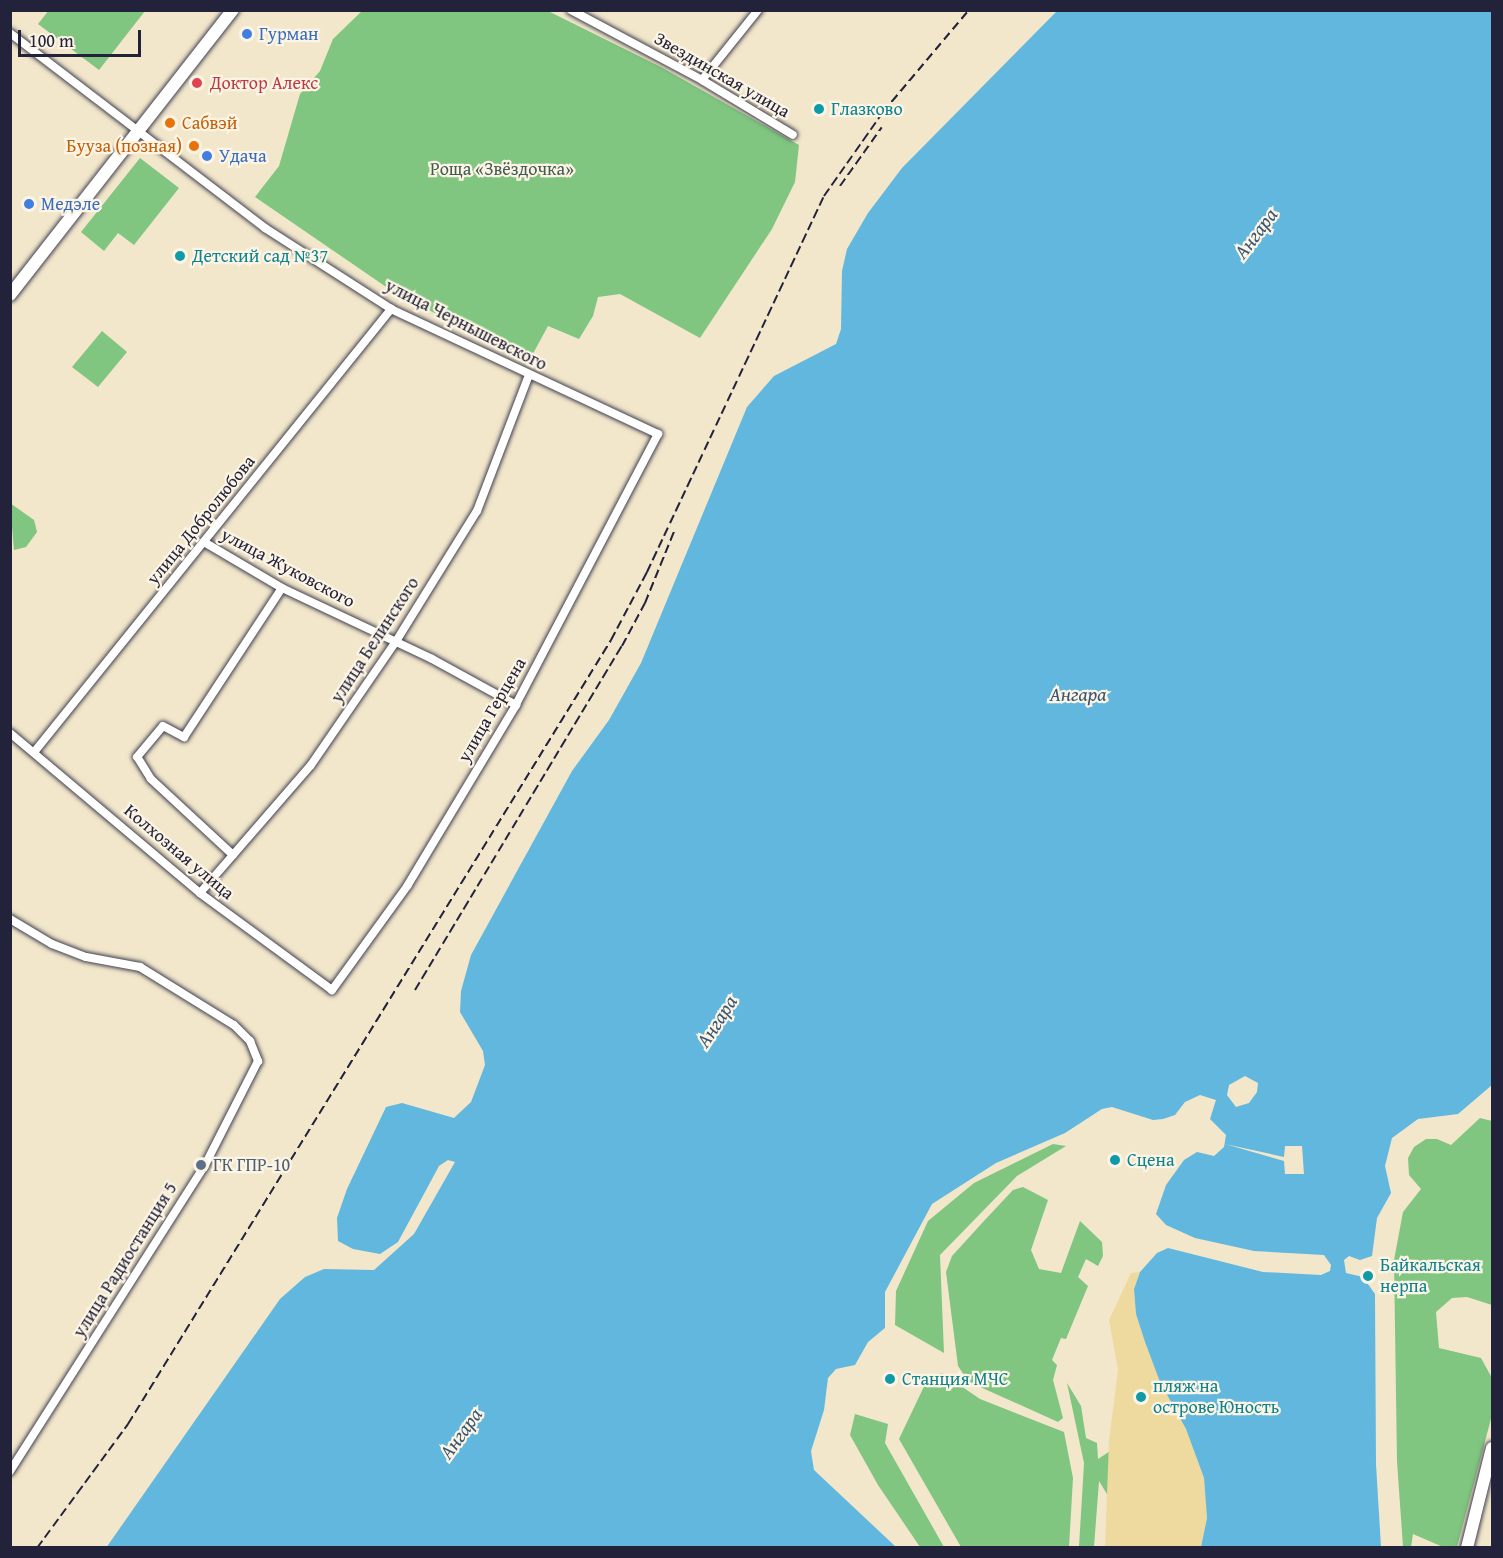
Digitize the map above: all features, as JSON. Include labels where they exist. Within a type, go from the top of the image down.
[{"type":"main road","points":[[10,295],[233,10]]},
{"type":"main road","points":[[1467,1548],[1492,1448]]},
{"type":"street","name":"Звездинская улица","points":[[571,10],[702,80],[793,135]]},
{"type":"street","points":[[702,80],[758,10]]},
{"type":"street","name":"улица Чернышевского","points":[[10,33],[265,228],[391,309],[658,434]]},
{"type":"street","name":"улица Добролюбова","points":[[35,751],[391,309]]},
{"type":"street","name":"улица Белинского","points":[[200,893],[311,765],[395,643],[477,511],[529,375]]},
{"type":"street","name":"улица Герцена","points":[[332,990],[408,885],[516,705],[658,434]]},
{"type":"street","name":"улица Жуковского","points":[[204,542],[282,588],[516,705]]},
{"type":"street","points":[[233,855],[151,778],[137,757],[163,726],[184,736],[282,588]]},
{"type":"street","name":"Колхозная улица","points":[[10,733],[35,751],[200,893],[332,990]]},
{"type":"street","name":"улица Радиостанция 5","points":[[10,919],[52,944],[86,957],[140,967],[234,1025],[250,1041],[258,1061],[205,1165],[10,1471]]},
{"type":"green space","points":[[49,10],[145,11],[99,70],[38,24]]},
{"type":"green space","name":"Роща «Звёздочка»","points":[[363,10],[548,11],[661,67],[799,145],[795,182],[772,229],[700,338],[620,294],[598,297],[593,316],[579,339],[548,326],[529,361],[395,293],[255,197],[279,166],[300,94],[320,71],[333,39]]},
{"type":"green space","points":[[140,158],[179,188],[134,245],[118,233],[104,251],[81,232]]},
{"type":"green space","points":[[102,331],[127,352],[98,387],[72,367]]},
{"type":"green space","points":[[10,503],[34,520],[37,532],[26,547],[14,550]]},
{"type":"green space","points":[[1480,1118],[1492,1121],[1492,1305],[1467,1297],[1452,1298],[1436,1312],[1439,1348],[1481,1358],[1492,1378],[1492,1415],[1457,1547],[1443,1547],[1413,1534],[1411,1547],[1403,1547],[1397,1461],[1394,1260],[1403,1212],[1421,1189],[1409,1175],[1408,1158],[1414,1147],[1426,1139],[1437,1139],[1451,1145]]},
{"type":"green space","points":[[1053,1144],[1066,1146],[1017,1176],[940,1255],[944,1353],[895,1325],[896,1291],[928,1221],[974,1183]]},
{"type":"green space","points":[[1023,1187],[1048,1200],[1031,1250],[1039,1269],[1061,1273],[1080,1221],[1102,1242],[1103,1256],[1098,1266],[1086,1259],[1078,1277],[1088,1286],[1066,1339],[1061,1338],[1052,1360],[1057,1365],[1053,1380],[1063,1418],[1058,1422],[969,1382],[958,1366],[946,1272],[952,1256],[1013,1190]]},
{"type":"green space","points":[[942,1373],[980,1399],[1064,1432],[1073,1478],[1069,1547],[961,1547],[899,1439],[929,1376]]},
{"type":"green space","points":[[1067,1383],[1081,1406],[1086,1438],[1097,1443],[1098,1459],[1127,1440],[1113,1504],[1099,1481],[1094,1547],[1079,1547],[1084,1463]]},
{"type":"green space","points":[[855,1414],[888,1424],[885,1443],[944,1547],[920,1547],[878,1485],[850,1435]]},
{"type":"sand","name":"пляж на острове Юность","points":[[1140,1272],[1134,1289],[1136,1314],[1160,1382],[1186,1429],[1204,1478],[1207,1518],[1201,1547],[1105,1548],[1109,1441],[1118,1370],[1109,1320],[1131,1273]]},
{"type":"water","name":"Ангара","points":[[1057,11],[1492,11],[1492,1085],[1458,1114],[1418,1119],[1392,1138],[1385,1166],[1391,1193],[1377,1218],[1372,1256],[1360,1260],[1349,1256],[1344,1260],[1346,1273],[1363,1277],[1375,1294],[1376,1464],[1381,1547],[1201,1547],[1207,1518],[1204,1478],[1186,1429],[1160,1382],[1136,1314],[1134,1289],[1140,1272],[1157,1253],[1168,1248],[1263,1272],[1321,1275],[1330,1271],[1331,1265],[1324,1255],[1254,1251],[1195,1238],[1166,1225],[1156,1214],[1166,1185],[1184,1160],[1197,1152],[1214,1156],[1224,1147],[1226,1135],[1210,1119],[1216,1100],[1200,1095],[1185,1102],[1175,1115],[1163,1119],[1153,1120],[1112,1107],[1102,1109],[1065,1133],[996,1163],[932,1204],[885,1292],[885,1328],[868,1342],[855,1365],[836,1369],[828,1378],[824,1410],[811,1451],[814,1470],[896,1547],[106,1548],[280,1299],[305,1277],[324,1269],[374,1270],[414,1234],[455,1162],[448,1160],[439,1166],[398,1242],[380,1254],[353,1249],[338,1241],[337,1218],[347,1189],[386,1107],[402,1103],[454,1118],[471,1102],[485,1065],[483,1051],[460,1012],[461,991],[471,955],[572,771],[609,720],[641,663],[747,407],[774,376],[836,344],[841,329],[842,271],[847,249],[868,213],[902,168]],"holes":[[[1245,1076],[1258,1083],[1257,1092],[1249,1103],[1236,1107],[1227,1095],[1229,1085]]]},
{"type":"pier","points":[[1225,1144],[1284,1157],[1285,1146],[1302,1146],[1304,1174],[1285,1174],[1284,1161]]},
{"type":"railway","points":[[37,1548],[128,1424],[611,640],[647,572],[824,196],[883,112],[969,10]]},
{"type":"railway","points":[[840,186],[882,127]]},
{"type":"railway","points":[[415,990],[622,646],[645,603],[675,529]]},
{"type":"place","name":"Гурман","points":[[247,34]]},
{"type":"place","name":"Доктор Алекс","points":[[197,83]]},
{"type":"place","name":"Глазково","points":[[819,109]]},
{"type":"place","name":"Сабвэй","points":[[170,123]]},
{"type":"place","name":"Бууза (позная)","points":[[194,146]]},
{"type":"place","name":"Удача","points":[[207,156]]},
{"type":"place","name":"Медэле","points":[[29,204]]},
{"type":"place","name":"Детский сад №37","points":[[180,256]]},
{"type":"place","name":"Сцена","points":[[1115,1160]]},
{"type":"place","name":"ГК ГПР-10","points":[[201,1165]]},
{"type":"place","name":"Байкальская нерпа","points":[[1368,1276]]},
{"type":"place","name":"Станция МЧС","points":[[890,1379]]},
{"type":"place","name":"пляж на острове Юность","points":[[1141,1397]]}]
